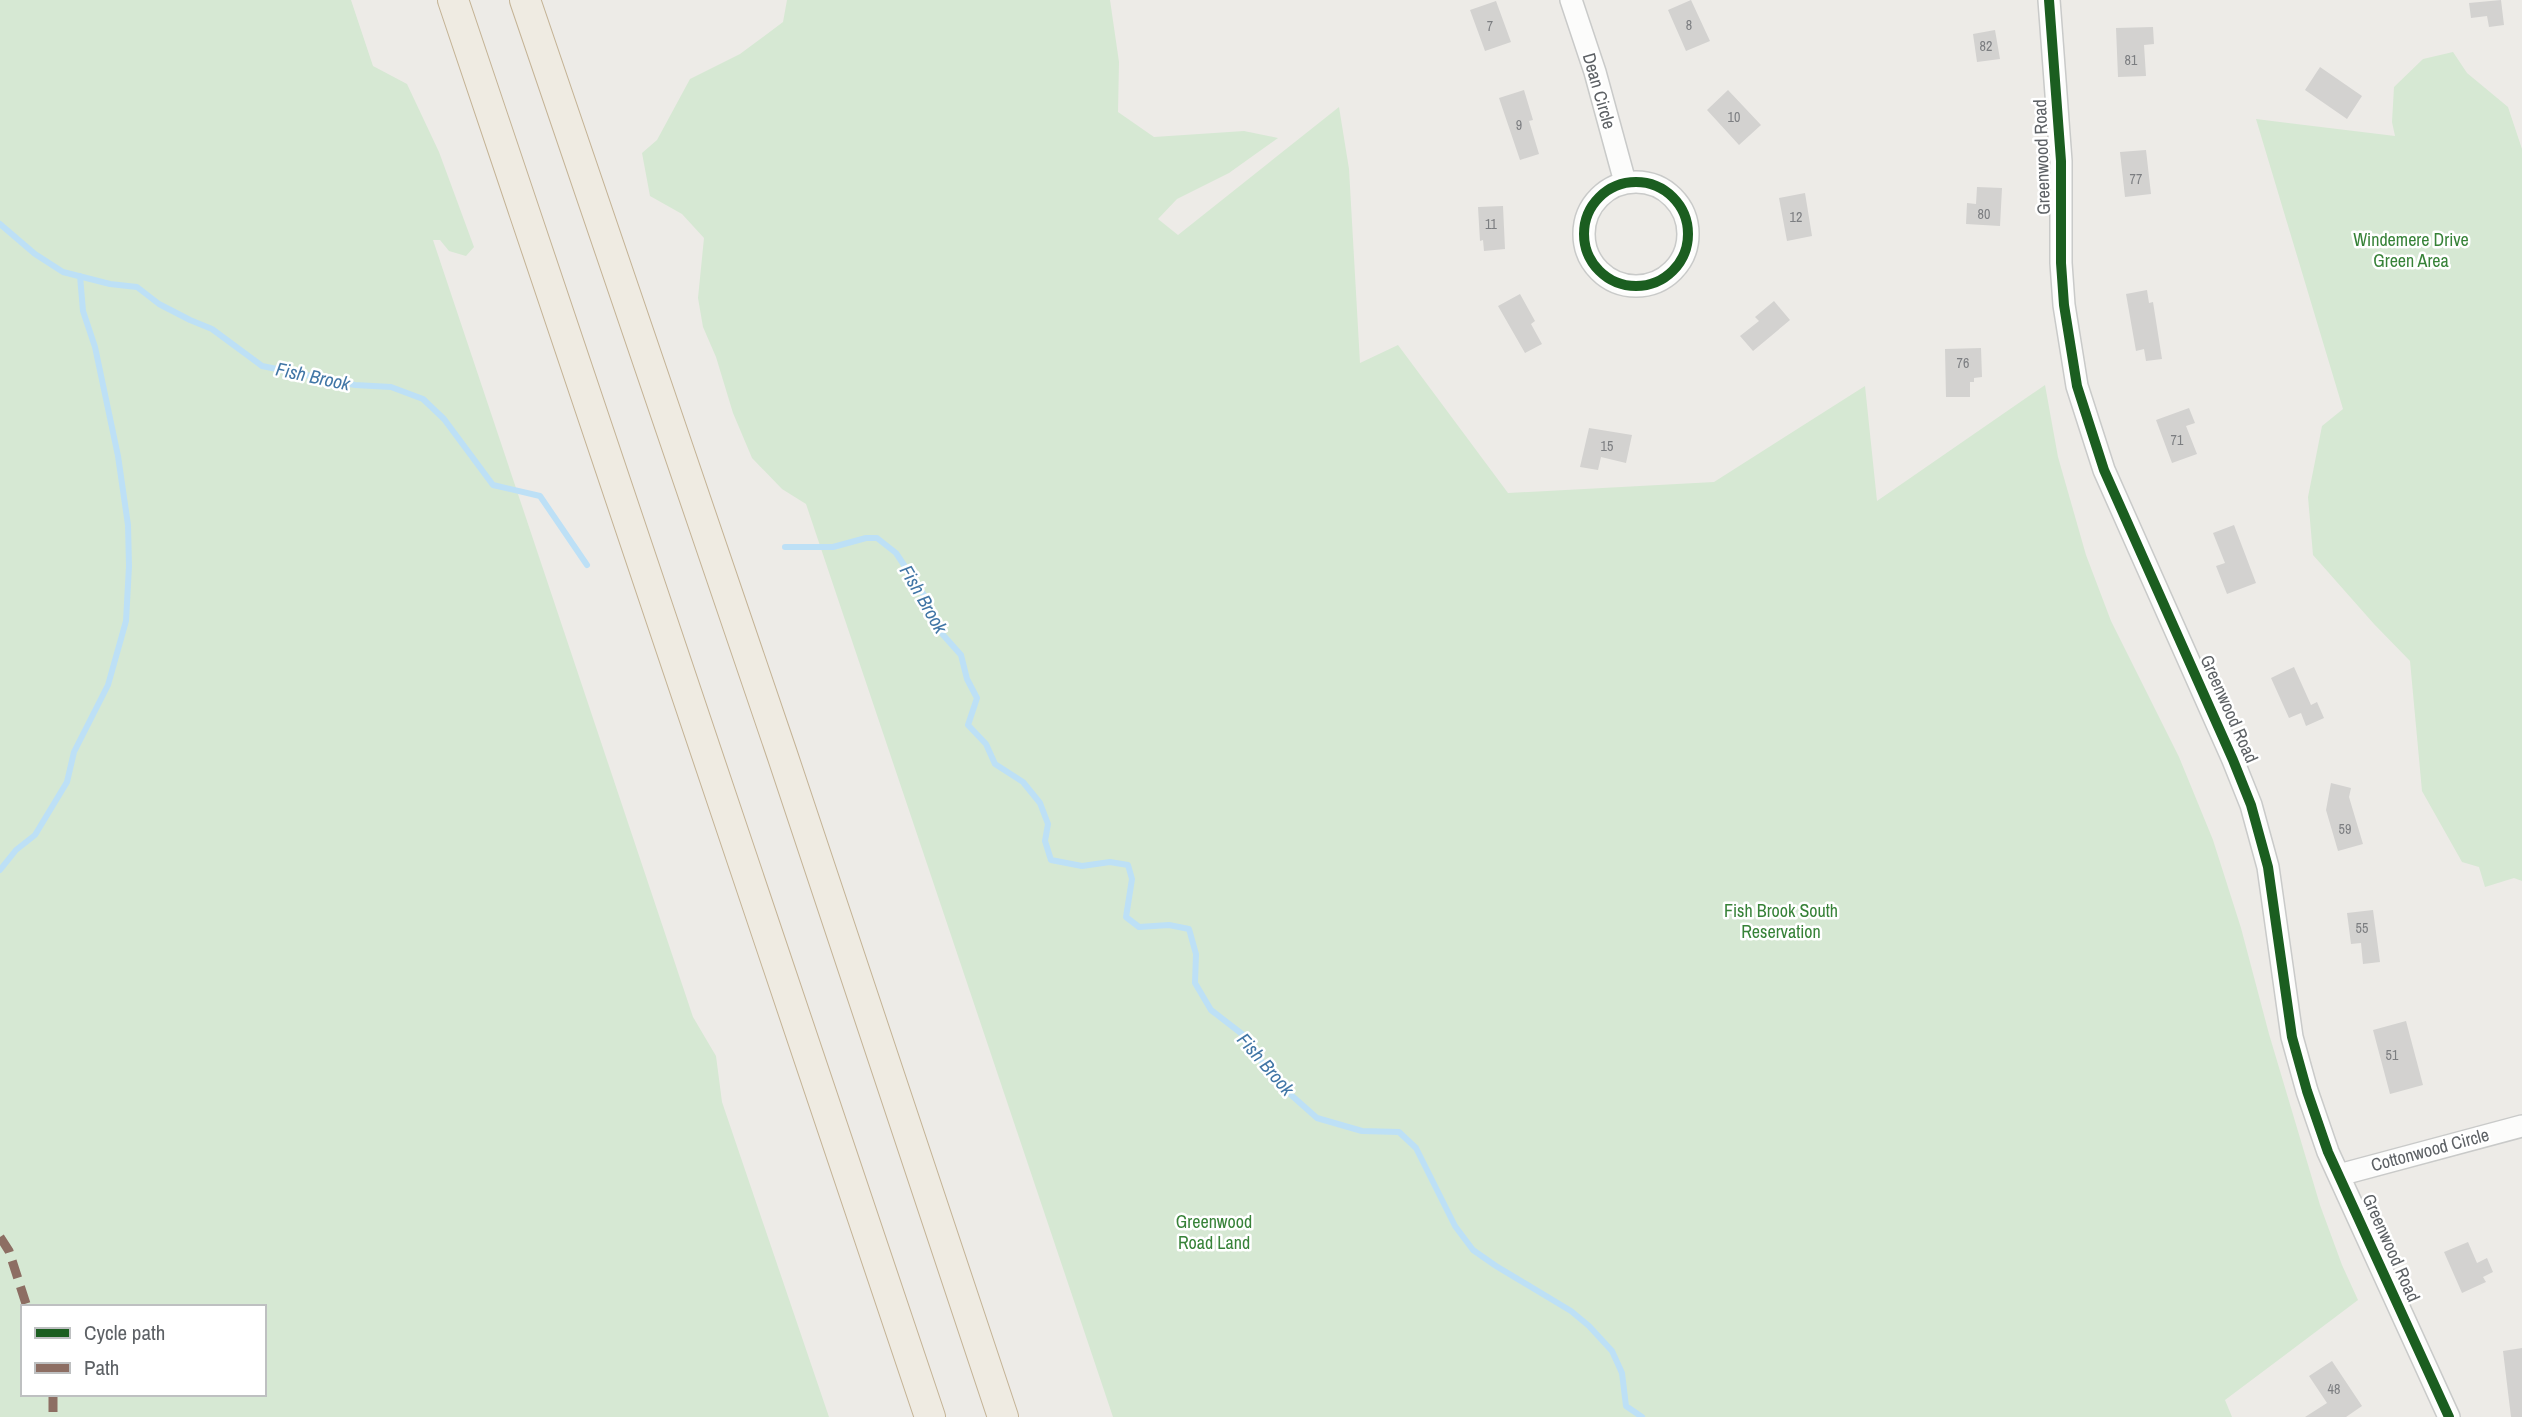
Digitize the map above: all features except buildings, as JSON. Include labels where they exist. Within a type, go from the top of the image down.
[{"type":"highway","points":[[453,0],[930,1417]]},
{"type":"highway","points":[[525,0],[782,754],[1003,1417]]},
{"type":"street","name":"Dean Circle","points":[[1571,0],[1595,72],[1626,182]]},
{"type":"street","name":"Greenwood Road","points":[[2049,0],[2061,161],[2062,273],[2077,386],[2104,470],[2234,760],[2251,805],[2268,867],[2292,1037],[2307,1091],[2339,1175],[2449,1417]]},
{"type":"street","points":[[1626,182],[1650,183],[1671,194],[1679,204],[1688,226],[1686,250],[1673,271],[1664,279],[1640,286],[1618,283],[1608,278],[1592,262],[1584,241],[1583,230],[1590,208],[1605,191],[1626,182]]},
{"type":"street","name":"Cottonwood Circle","points":[[2339,1175],[2522,1126]]},
{"type":"green space","points":[[0,0],[351,0],[373,66],[407,84],[439,152],[474,247],[466,256],[449,251],[440,240],[433,240],[693,1017],[716,1056],[722,1102],[829,1417],[0,1417]]},
{"type":"green space","name":"Fish Brook South Reservation","points":[[787,0],[1110,0],[1119,62],[1118,112],[1154,137],[1244,131],[1278,138],[1229,173],[1177,199],[1158,219],[1178,235],[1339,107],[1349,169],[1360,363],[1398,345],[1508,493],[1714,482],[1865,386],[1877,501],[2045,385],[2058,457],[2086,555],[2111,621],[2179,757],[2213,840],[2241,928],[2269,1034],[2320,1205],[2358,1300],[2225,1400],[2232,1417],[1113,1417],[806,504],[782,489],[752,458],[733,413],[716,357],[703,327],[698,298],[704,238],[682,214],[650,196],[642,153],[657,140],[690,79],[740,54],[783,22]]},
{"type":"green space","name":"Windemere Drive Green Area","points":[[2453,52],[2467,73],[2508,107],[2522,149],[2522,881],[2514,878],[2485,887],[2479,867],[2462,862],[2422,791],[2410,661],[2313,555],[2308,497],[2322,426],[2343,409],[2256,119],[2395,136],[2392,122],[2394,87],[2423,59]]},
{"type":"waterway","name":"Fish Brook","points":[[0,224],[35,254],[63,272],[110,284],[137,287],[159,304],[212,329],[262,366],[355,385],[391,387],[423,399],[444,419],[493,485],[540,496],[587,565]]},
{"type":"waterway","points":[[0,870],[16,850],[35,835],[67,782],[74,752],[108,685],[126,621],[128,525],[118,456],[95,347],[83,311],[80,276]]},
{"type":"waterway","name":"Fish Brook","points":[[785,547],[833,547],[866,538],[877,538],[896,553],[928,601],[936,627],[961,655],[967,679],[977,698],[968,725],[986,744],[995,764],[1023,782],[1040,803],[1048,824],[1045,841],[1051,860],[1082,866],[1110,862],[1128,865],[1132,879],[1126,917],[1139,927],[1169,925],[1189,929],[1196,954],[1195,983],[1211,1010],[1246,1037],[1272,1078],[1317,1118],[1362,1131],[1399,1132],[1416,1148],[1455,1226],[1473,1250],[1571,1311],[1589,1326],[1612,1351],[1622,1373],[1626,1406],[1642,1417]]},
{"type":"marked path","points":[[0,1237],[9,1251],[26,1305]]},
{"type":"marked path","points":[[53,1396],[53,1417]]},
{"type":"cycle path","points":[[2049,0],[2061,161],[2061,263],[2064,305],[2077,386],[2104,470],[2251,805],[2268,867],[2292,1037],[2328,1152],[2449,1417]]},
{"type":"cycle path","points":[[1636,182],[1656,186],[1673,197],[1684,214],[1688,234],[1684,254],[1673,271],[1656,282],[1636,286],[1616,282],[1599,271],[1588,254],[1584,234],[1588,214],[1599,197],[1616,186],[1636,182]]},
{"type":"park label","name":"Greenwood Road Land","points":[[1214,1232]]}]
